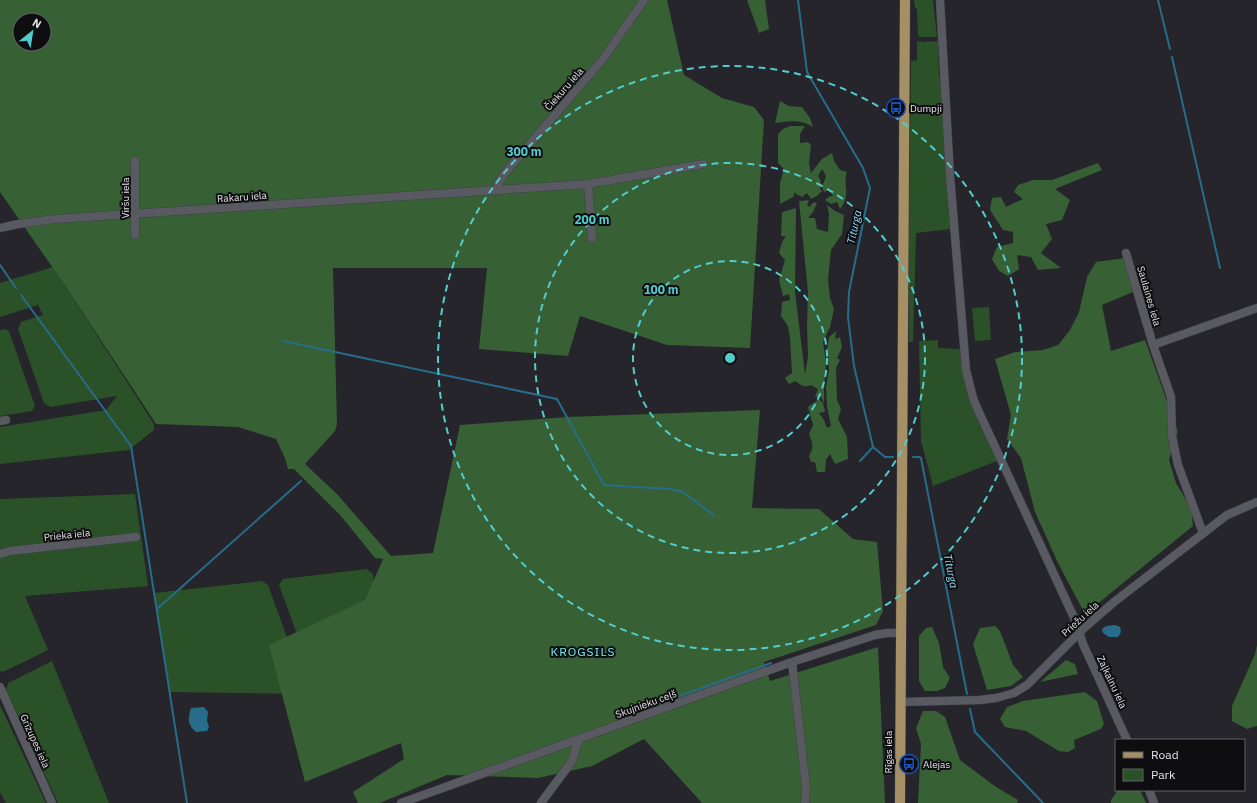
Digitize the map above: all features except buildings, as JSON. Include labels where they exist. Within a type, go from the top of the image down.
[{"type":"main road","name":"Rīgas iela","points":[[900,803],[905,0]]},
{"type":"street","name":"Čiekuru iela","points":[[498,189],[498,184],[504,174],[603,59],[644,0]]},
{"type":"street","name":"Zaļkalnu iela","points":[[940,0],[950,176],[966,370],[969,384],[978,410],[1076,622],[1083,644],[1127,739]]},
{"type":"street","name":"Viršu iela","points":[[135,161],[135,235]]},
{"type":"street","name":"Rakaru iela","points":[[0,228],[56,219],[588,184],[703,164]]},
{"type":"street","points":[[588,184],[592,238]]},
{"type":"street","name":"Saulaines iela","points":[[1126,253],[1153,345],[1172,396],[1172,436],[1178,465],[1203,533]]},
{"type":"street","points":[[1153,345],[1257,308]]},
{"type":"street","name":"Priežu iela","points":[[901,702],[980,700],[996,698],[1014,693],[1027,685],[1079,633],[1114,602],[1227,515],[1257,502]]},
{"type":"street","name":"Prieka iela","points":[[0,554],[10,550],[136,537]]},
{"type":"street","name":"Skujnieku ceļš","points":[[401,803],[792,662],[875,635],[901,633]]},
{"type":"street","points":[[792,662],[806,787],[804,803]]},
{"type":"street","name":"Grīzupes iela","points":[[0,687],[52,803]]},
{"type":"street","points":[[541,803],[572,761],[579,739]]},
{"type":"street","points":[[1149,791],[1154,803]]},
{"type":"green space","points":[[0,0],[667,0],[684,75],[722,98],[754,107],[764,120],[750,348],[667,345],[580,316],[568,356],[479,349],[487,268],[333,268],[337,424],[335,431],[305,464],[337,494],[391,556],[433,553],[460,425],[567,417],[760,410],[752,508],[819,509],[853,539],[877,542],[883,611],[876,625],[764,662],[770,681],[878,647],[885,803],[702,803],[644,739],[592,766],[538,778],[447,775],[380,803],[358,803],[353,792],[404,759],[401,743],[305,782],[269,645],[365,600],[383,559],[375,558],[341,516],[294,469],[288,469],[285,458],[276,439],[238,427],[156,424],[62,281],[0,192]]},
{"type":"green space","points":[[747,0],[765,0],[769,29],[759,33]]},
{"type":"green space","points":[[914,0],[933,0],[937,37],[918,36],[917,9],[915,8]]},
{"type":"green space","points":[[917,41],[938,41],[939,76],[942,78],[952,229],[916,233],[913,342],[909,342],[911,61],[917,60]]},
{"type":"green space","points":[[780,101],[789,106],[802,107],[810,118],[813,127],[808,124],[790,121],[775,123]]},
{"type":"green space","points":[[790,126],[805,126],[800,134],[800,143],[808,142],[811,145],[809,163],[811,173],[822,159],[832,153],[834,161],[840,170],[847,172],[845,182],[846,195],[844,204],[840,209],[837,202],[831,204],[825,200],[830,196],[833,197],[830,189],[824,192],[822,187],[826,176],[822,169],[818,176],[821,181],[820,189],[822,191],[817,196],[811,199],[807,193],[802,197],[795,192],[793,197],[780,204],[780,183],[784,169],[778,163],[778,134],[783,129]]},
{"type":"green space","points":[[1098,163],[1102,170],[1055,189],[1070,200],[1062,220],[1046,224],[1052,239],[1041,253],[1061,268],[1038,270],[1031,257],[1017,255],[1019,269],[1008,276],[999,271],[992,259],[997,247],[1013,243],[1013,232],[1003,230],[990,210],[992,198],[1001,197],[1006,207],[1023,199],[1014,192],[1018,185],[1033,180],[1052,180]]},
{"type":"green space","points":[[809,200],[807,205],[809,207],[814,202],[817,203],[813,212],[808,218],[815,218],[817,229],[828,232],[829,214],[827,205],[844,215],[842,234],[831,250],[828,280],[830,298],[834,309],[830,327],[823,342],[826,362],[824,403],[821,397],[815,397],[818,389],[811,385],[803,386],[795,381],[789,384],[785,378],[792,373],[788,326],[781,316],[782,302],[790,300],[789,294],[783,296],[779,280],[785,260],[779,253],[782,242],[786,236],[781,236],[782,212],[796,208],[795,292],[805,374],[808,357],[808,292],[799,201]]},
{"type":"green space","points":[[1125,258],[1133,292],[1102,305],[1111,351],[1145,340],[1178,432],[1169,460],[1176,483],[1191,508],[1193,526],[1085,614],[1058,563],[1035,512],[1021,458],[1007,439],[1011,415],[995,359],[1015,352],[1043,350],[1058,345],[1070,330],[1079,312],[1087,277],[1096,262]]},
{"type":"green space","points":[[53,267],[154,424],[154,430],[129,450],[0,464],[0,427],[106,410],[117,396],[50,407],[44,403],[18,329],[21,322],[43,315],[38,305],[0,317],[0,283]]},
{"type":"green space","points":[[989,307],[991,340],[975,341],[972,308]]},
{"type":"green space","points":[[4,329],[9,331],[35,406],[32,411],[0,416],[0,330]]},
{"type":"green space","points":[[836,331],[835,339],[840,337],[842,347],[837,358],[840,360],[836,368],[837,400],[841,409],[838,419],[847,437],[848,459],[835,464],[830,454],[826,460],[825,472],[817,472],[815,462],[811,462],[809,456],[812,450],[812,445],[809,434],[813,425],[808,407],[819,399],[823,403],[825,412],[819,413],[827,428],[831,426],[827,406],[826,387],[829,370],[827,350],[829,337]]},
{"type":"green space","points":[[938,340],[938,348],[961,349],[997,461],[933,486],[921,441],[919,341]]},
{"type":"green space","points":[[135,494],[148,586],[25,596],[48,650],[3,672],[0,671],[0,499]]},
{"type":"green space","points":[[367,569],[373,574],[382,687],[317,689],[279,585],[283,579]]},
{"type":"green space","points":[[262,581],[268,585],[305,687],[302,694],[169,692],[154,593]]},
{"type":"green space","points":[[995,626],[1000,631],[1013,665],[1023,677],[1011,686],[987,690],[973,644],[980,628]]},
{"type":"green space","points":[[932,627],[939,643],[943,667],[950,678],[945,688],[937,691],[925,691],[919,681],[919,636],[926,628]]},
{"type":"green space","points":[[1257,645],[1257,726],[1247,729],[1232,721],[1232,706],[1255,654]]},
{"type":"green space","points":[[1066,660],[1075,664],[1078,674],[1040,682]]},
{"type":"green space","points":[[52,661],[109,803],[58,803],[6,691],[8,683]]},
{"type":"green space","points":[[1085,692],[1097,701],[1104,724],[1101,729],[1074,740],[1075,748],[1068,752],[1059,751],[1026,731],[1005,727],[1000,719],[1007,707],[1023,701]]},
{"type":"green space","points":[[0,705],[46,803],[6,803],[0,792]]},
{"type":"green space","points":[[923,711],[936,711],[945,717],[960,760],[996,787],[1018,800],[1017,803],[918,803],[921,744],[916,728]]},
{"type":"green space","points":[[1117,791],[1140,791],[1146,803],[1111,803],[1111,800]]},
{"type":"water","points":[[1115,625],[1120,627],[1121,632],[1118,637],[1109,637],[1103,633],[1102,629],[1106,626]]},
{"type":"water","points":[[204,707],[208,712],[207,721],[209,727],[207,731],[196,732],[189,721],[191,708]]},
{"type":"waterway","name":"Titurga","points":[[798,0],[807,72],[863,168],[870,188],[849,292],[848,317],[854,366],[873,447],[885,457],[893,457]]},
{"type":"waterway","points":[[1158,0],[1170,49]]},
{"type":"waterway","points":[[1172,57],[1220,268]]},
{"type":"waterway","points":[[0,265],[16,288]]},
{"type":"waterway","points":[[21,295],[131,446],[187,803]]},
{"type":"waterway","points":[[283,341],[557,399],[604,485],[670,489],[683,492],[715,516]]},
{"type":"waterway","points":[[860,461],[873,447]]},
{"type":"waterway","name":"Titurga","points":[[913,457],[921,458],[967,694]]},
{"type":"waterway","points":[[157,609],[301,481]]},
{"type":"waterway","points":[[674,698],[771,663]]},
{"type":"waterway","name":"Titurga","points":[[970,709],[975,732],[1043,803]]},
{"type":"place","name":"Dumpji","points":[[896,108]]},
{"type":"place","name":"Alejas","points":[[909,764]]},
{"type":"district","name":"KROGSILS","points":[[583,651]]}]
